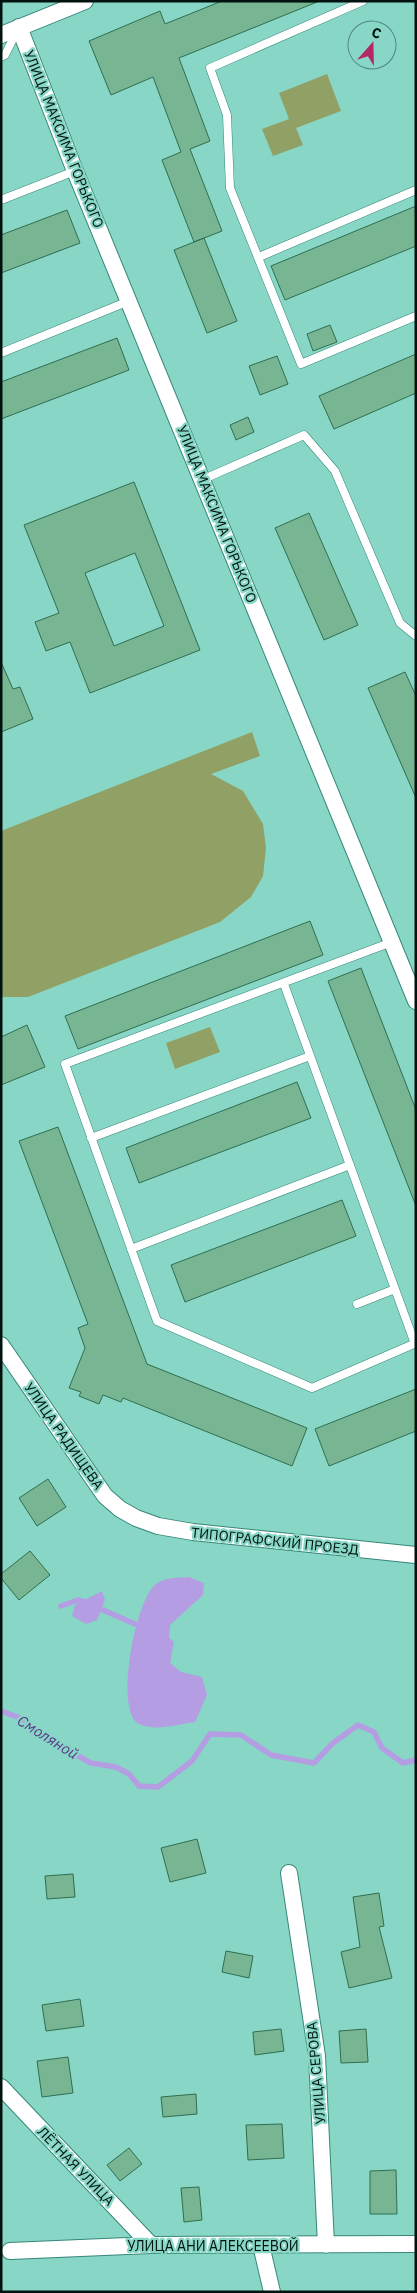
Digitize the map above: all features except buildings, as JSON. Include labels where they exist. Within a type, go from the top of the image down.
[{"type":"street","points":[[1,35],[85,1]]},
{"type":"street","name":"УЛИЦА МАКСИМА ГОРЬКОГО","points":[[19,28],[75,171],[204,479],[416,1001]]},
{"type":"street","name":"УЛИЦА РАДИЩЕВА","points":[[1,1345],[90,1476],[120,1509],[136,1518]]},
{"type":"street","name":"ТИПОГРАФСКИЙ ПРОЕЗД","points":[[136,1518],[158,1526],[193,1532],[416,1554]]},
{"type":"street","name":"УЛИЦА СЕРОВА","points":[[289,1873],[317,2056],[326,2244]]},
{"type":"street","name":"ЛЁТНАЯ УЛИЦА","points":[[1,2087],[152,2245]]},
{"type":"street","name":"УЛИЦА АНИ АЛЕКСЕЕВОЙ","points":[[6,2251],[152,2245],[416,2244]]},
{"type":"street","points":[[261,2245],[272,2292]]},
{"type":"lane","points":[[363,1],[210,68],[226,115],[230,188],[301,364],[416,316]]},
{"type":"lane","points":[[1,57],[5,55],[19,28]]},
{"type":"lane","points":[[1,200],[75,171]]},
{"type":"lane","points":[[259,257],[416,190]]},
{"type":"lane","points":[[1,352],[130,301]]},
{"type":"lane","points":[[204,479],[304,436],[335,471],[400,623],[416,636]]},
{"type":"lane","points":[[284,984],[415,1344],[312,1388],[157,1322],[65,1064],[284,984],[392,942]]},
{"type":"lane","points":[[91,1138],[310,1056]]},
{"type":"lane","points":[[131,1249],[350,1164]]},
{"type":"lane","points":[[357,1304],[395,1289]]},
{"type":"green space","points":[[327,74],[341,111],[296,128],[303,145],[273,156],[262,129],[289,119],[279,93]]},
{"type":"green space","points":[[252,732],[260,756],[211,774],[243,791],[263,824],[266,848],[263,876],[251,897],[220,922],[28,997],[1,997],[1,831]]},
{"type":"green space","points":[[210,1027],[220,1052],[175,1069],[166,1043]]},
{"type":"shaded area","points":[[189,1577],[204,1583],[203,1595],[170,1625],[169,1638],[174,1642],[170,1663],[181,1672],[202,1677],[207,1695],[195,1722],[167,1727],[139,1724],[132,1715],[128,1699],[128,1678],[130,1655],[141,1611],[148,1594],[156,1584],[168,1579]]},
{"type":"shaded area","points":[[102,1591],[105,1600],[97,1620],[86,1624],[72,1616],[75,1605]]},
{"type":"waterway","points":[[61,1606],[78,1600],[88,1603]]},
{"type":"waterway","points":[[96,1607],[135,1624]]},
{"type":"waterway","name":"Смоляной","points":[[1,1711],[20,1718],[40,1735],[91,1763],[116,1767],[129,1774],[139,1786],[158,1787],[192,1761],[210,1734],[241,1735],[271,1755],[314,1763],[333,1743],[358,1725],[374,1732],[382,1748],[403,1763],[416,1760]]}]
